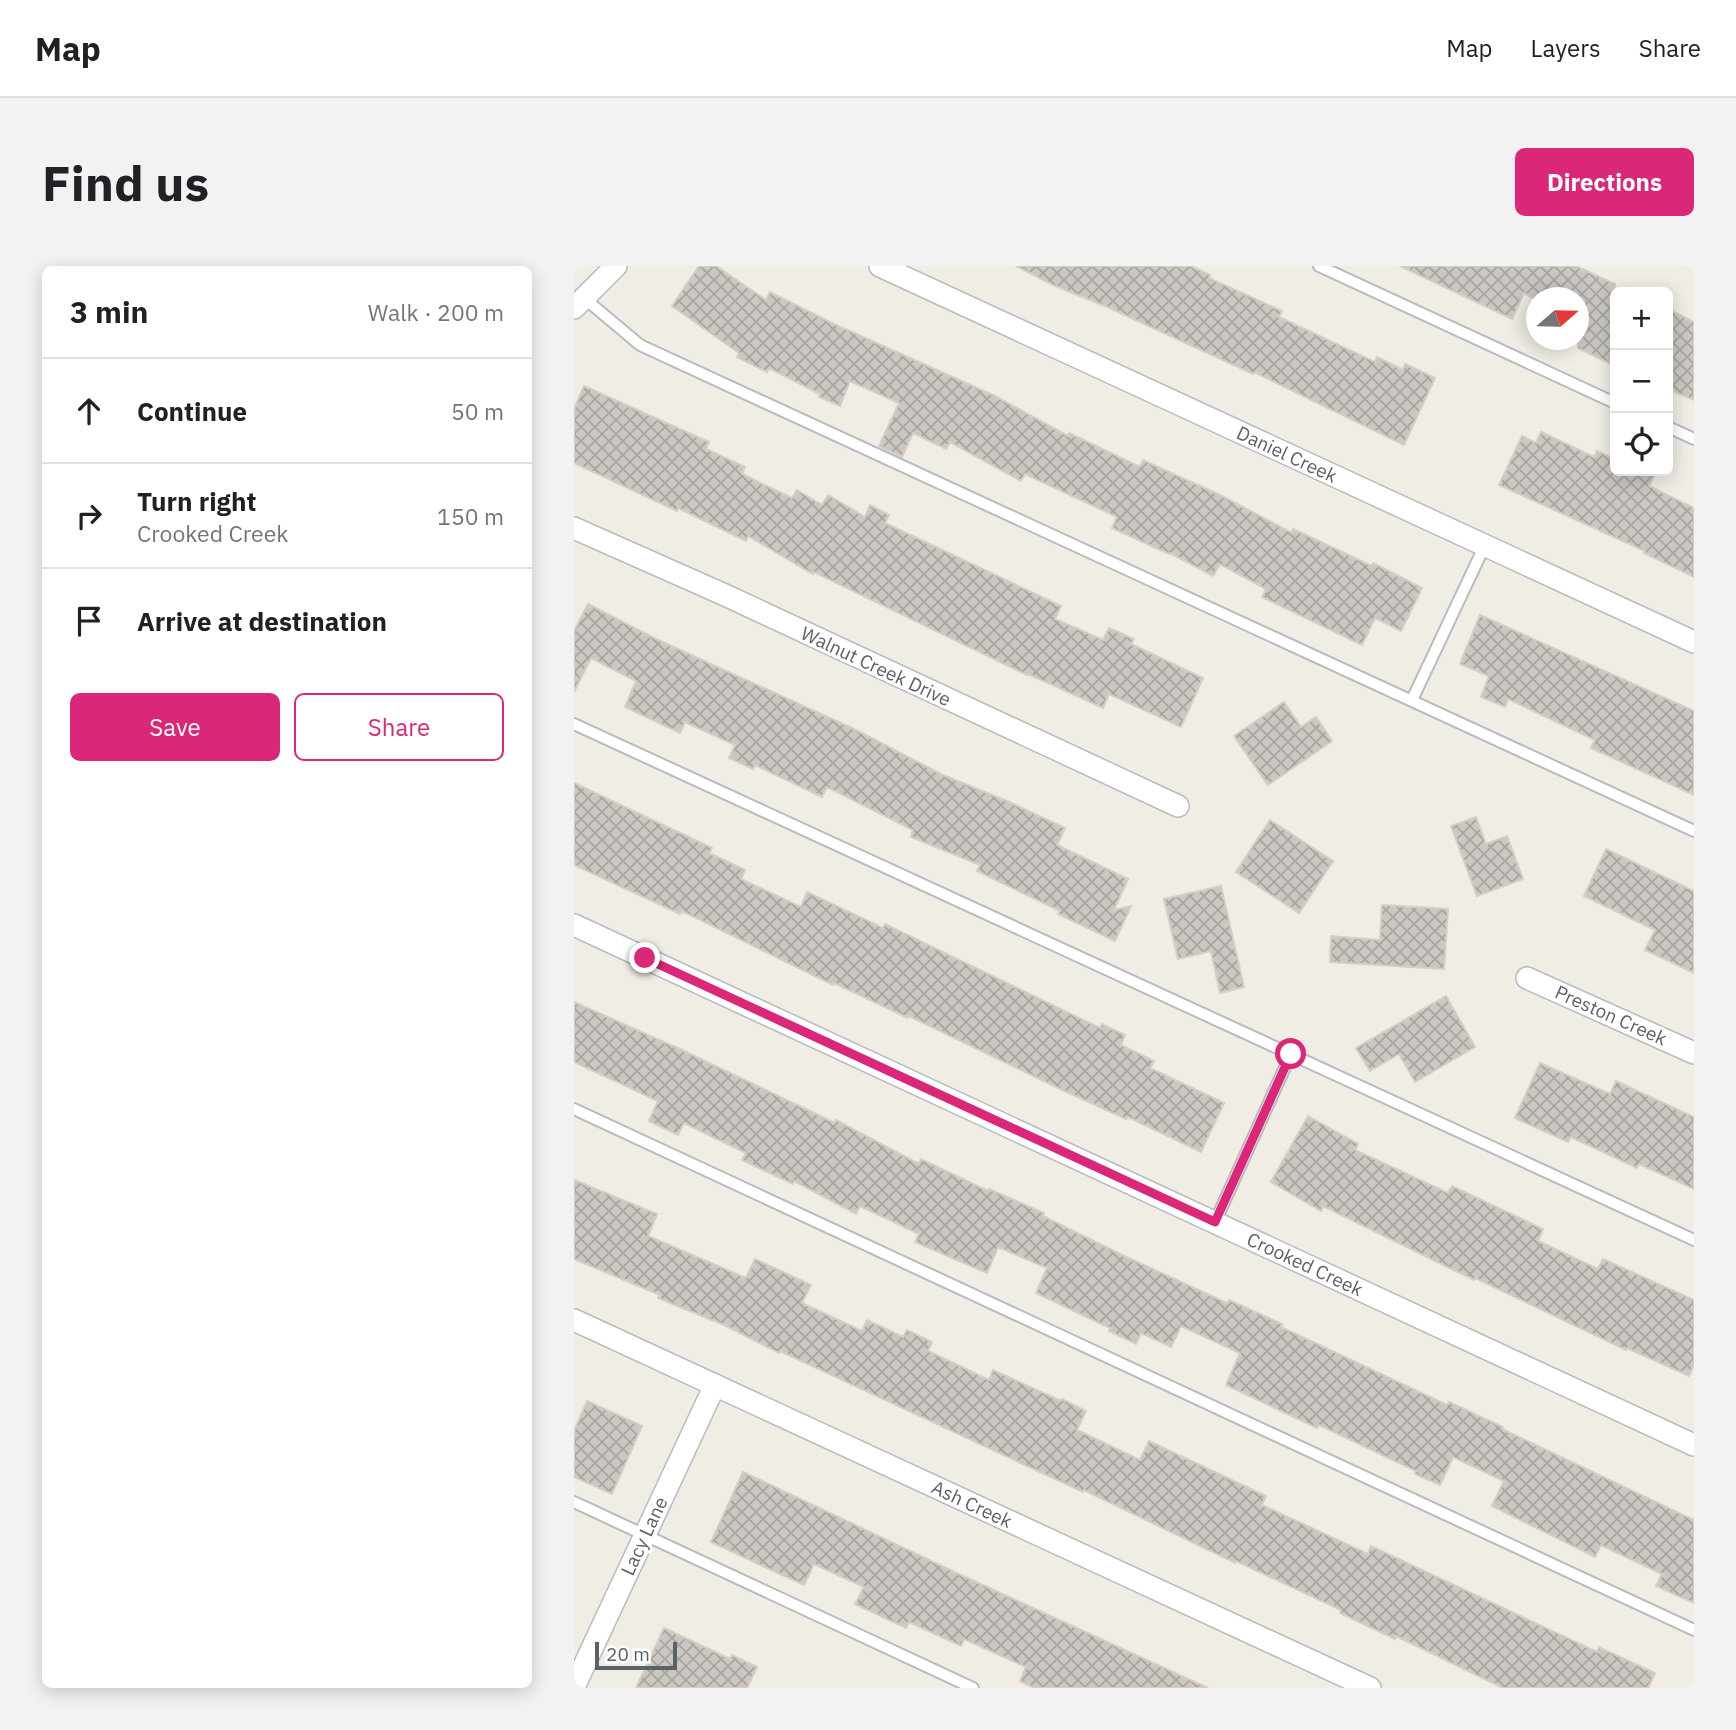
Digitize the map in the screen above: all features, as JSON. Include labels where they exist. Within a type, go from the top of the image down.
[{"type":"street","points":[[579,303],[617,266]]},
{"type":"street","name":"Daniel Creek","points":[[880,266],[1694,642]]},
{"type":"street","name":"Walnut Creek Drive","points":[[574,528],[725,595],[1178,806]]},
{"type":"street","name":"Crooked Creek","points":[[574,925],[1694,1445]]},
{"type":"street","name":"Preston Creek","points":[[1527,978],[1694,1053]]},
{"type":"street","name":"Ash Creek","points":[[574,1320],[1370,1688]]},
{"type":"street","name":"Lacy Lane","points":[[574,1687],[715,1384]]},
{"type":"lane","points":[[1319,266],[1610,401]]},
{"type":"lane","points":[[579,303],[640,345],[1694,831]]},
{"type":"lane","points":[[1673,429],[1694,439]]},
{"type":"lane","points":[[1412,700],[1485,545]]},
{"type":"lane","points":[[574,724],[1694,1240]]},
{"type":"lane","points":[[1215,1222],[1291,1054]]},
{"type":"lane","points":[[574,1110],[1694,1630]]},
{"type":"lane","points":[[574,1502],[973,1688]]},
{"type":"building","points":[[699,266],[716,266],[766,300],[770,292],[834,324],[995,396],[1068,436],[1069,433],[1140,467],[1143,460],[1220,495],[1292,533],[1293,529],[1372,566],[1373,563],[1422,588],[1401,631],[1375,618],[1362,645],[1262,597],[1266,589],[1220,564],[1213,576],[1170,553],[1112,528],[1117,517],[1025,474],[1021,481],[950,442],[946,449],[913,433],[902,457],[879,446],[899,403],[850,381],[840,406],[769,368],[767,372],[737,357],[739,353],[672,306]]},
{"type":"building","points":[[1016,266],[1191,266],[1210,275],[1209,278],[1282,311],[1279,317],[1375,362],[1377,357],[1403,370],[1405,364],[1435,378],[1404,445],[1254,372],[1253,374],[1053,285]]},
{"type":"building","points":[[1400,266],[1576,266],[1615,284],[1615,287],[1610,287],[1610,364],[1582,350],[1589,350],[1589,287],[1526,287],[1526,294],[1524,293],[1512,319]]},
{"type":"building","points":[[1673,312],[1694,322],[1694,400],[1673,391]]},
{"type":"building","points":[[584,386],[709,442],[706,449],[745,467],[742,474],[792,498],[797,490],[822,505],[828,495],[865,517],[870,505],[889,515],[885,523],[1061,606],[1055,619],[1103,640],[1109,628],[1134,639],[1131,644],[1203,678],[1181,727],[1109,694],[1103,708],[1027,675],[814,572],[813,574],[748,536],[746,541],[574,463],[574,409]]},
{"type":"building","points":[[1541,432],[1594,457],[1597,451],[1610,457],[1610,476],[1654,476],[1649,486],[1694,508],[1694,577],[1644,553],[1645,551],[1499,485],[1522,436],[1536,443]]},
{"type":"building","points":[[588,604],[656,639],[854,729],[943,775],[1065,828],[1057,845],[1128,879],[1114,910],[1131,906],[1115,941],[977,871],[980,865],[911,837],[913,830],[827,787],[822,797],[755,765],[753,769],[729,758],[735,745],[685,722],[680,733],[625,707],[636,681],[591,658],[574,692],[574,631]]},
{"type":"building","points":[[1480,615],[1694,711],[1694,795],[1591,748],[1595,740],[1508,699],[1505,707],[1481,697],[1489,676],[1460,664]]},
{"type":"building","points":[[1284,702],[1301,727],[1316,717],[1332,741],[1268,785],[1234,736]]},
{"type":"building","points":[[574,783],[712,848],[709,853],[745,870],[741,879],[801,907],[807,892],[883,928],[885,924],[1100,1028],[1102,1024],[1125,1035],[1121,1045],[1154,1061],[1150,1068],[1224,1103],[1201,1152],[1128,1117],[1126,1119],[1058,1088],[909,1016],[908,1018],[834,983],[833,985],[682,911],[680,914],[574,865]]},
{"type":"building","points":[[1476,817],[1486,844],[1507,836],[1523,879],[1477,896],[1451,826]]},
{"type":"building","points":[[1270,820],[1333,861],[1299,913],[1236,872]]},
{"type":"building","points":[[1606,849],[1694,891],[1694,973],[1645,950],[1655,930],[1584,896]]},
{"type":"building","points":[[1221,886],[1244,987],[1220,993],[1211,951],[1178,959],[1164,899]]},
{"type":"building","points":[[1382,905],[1448,909],[1444,969],[1330,962],[1331,936],[1380,940]]},
{"type":"building","points":[[1446,996],[1475,1047],[1415,1082],[1399,1054],[1370,1071],[1356,1048]]},
{"type":"building","points":[[574,1002],[835,1123],[836,1120],[919,1164],[921,1159],[988,1191],[989,1189],[1044,1213],[1043,1216],[1120,1254],[1227,1303],[1229,1300],[1282,1324],[1281,1327],[1447,1405],[1449,1402],[1503,1427],[1502,1429],[1694,1520],[1694,1603],[1656,1586],[1662,1574],[1601,1545],[1595,1557],[1492,1506],[1504,1481],[1453,1457],[1440,1485],[1319,1425],[1317,1428],[1226,1385],[1240,1353],[1181,1326],[1171,1347],[1141,1333],[1136,1344],[1109,1331],[1110,1328],[1036,1293],[1047,1268],[998,1247],[987,1273],[915,1242],[919,1234],[860,1206],[856,1214],[794,1181],[793,1184],[742,1160],[746,1153],[684,1123],[678,1135],[649,1121],[658,1101],[574,1062]]},
{"type":"building","points":[[1540,1063],[1610,1094],[1616,1081],[1694,1117],[1694,1189],[1639,1164],[1637,1168],[1571,1137],[1568,1142],[1515,1118]]},
{"type":"building","points":[[1308,1116],[1358,1144],[1355,1150],[1448,1193],[1452,1186],[1543,1229],[1538,1241],[1598,1269],[1603,1259],[1694,1300],[1694,1365],[1689,1376],[1627,1348],[1626,1350],[1475,1278],[1474,1280],[1323,1206],[1321,1211],[1271,1182]]},
{"type":"building","points":[[574,1180],[657,1214],[648,1236],[746,1278],[755,1259],[811,1285],[802,1303],[862,1331],[867,1320],[903,1337],[907,1330],[932,1342],[928,1351],[989,1380],[993,1370],[1086,1411],[1077,1430],[1140,1460],[1149,1441],[1266,1496],[1262,1505],[1368,1554],[1371,1546],[1597,1652],[1599,1647],[1655,1673],[1648,1688],[1503,1688],[1396,1636],[1395,1639],[1340,1613],[1341,1610],[1236,1561],[1235,1563],[1084,1490],[1083,1492],[780,1351],[779,1353],[724,1325],[658,1298],[660,1295],[574,1259]]},
{"type":"building","points":[[587,1401],[642,1426],[612,1494],[574,1477],[574,1431]]},
{"type":"building","points":[[743,1472],[1208,1688],[1034,1688],[1020,1681],[1026,1667],[964,1639],[961,1646],[909,1622],[906,1628],[855,1604],[864,1587],[814,1564],[804,1585],[711,1542]]},
{"type":"building","points":[[664,1628],[730,1659],[732,1655],[757,1667],[747,1688],[636,1688]]},
{"type":"route","points":[[645,958],[1215,1222],[1291,1054]]}]
